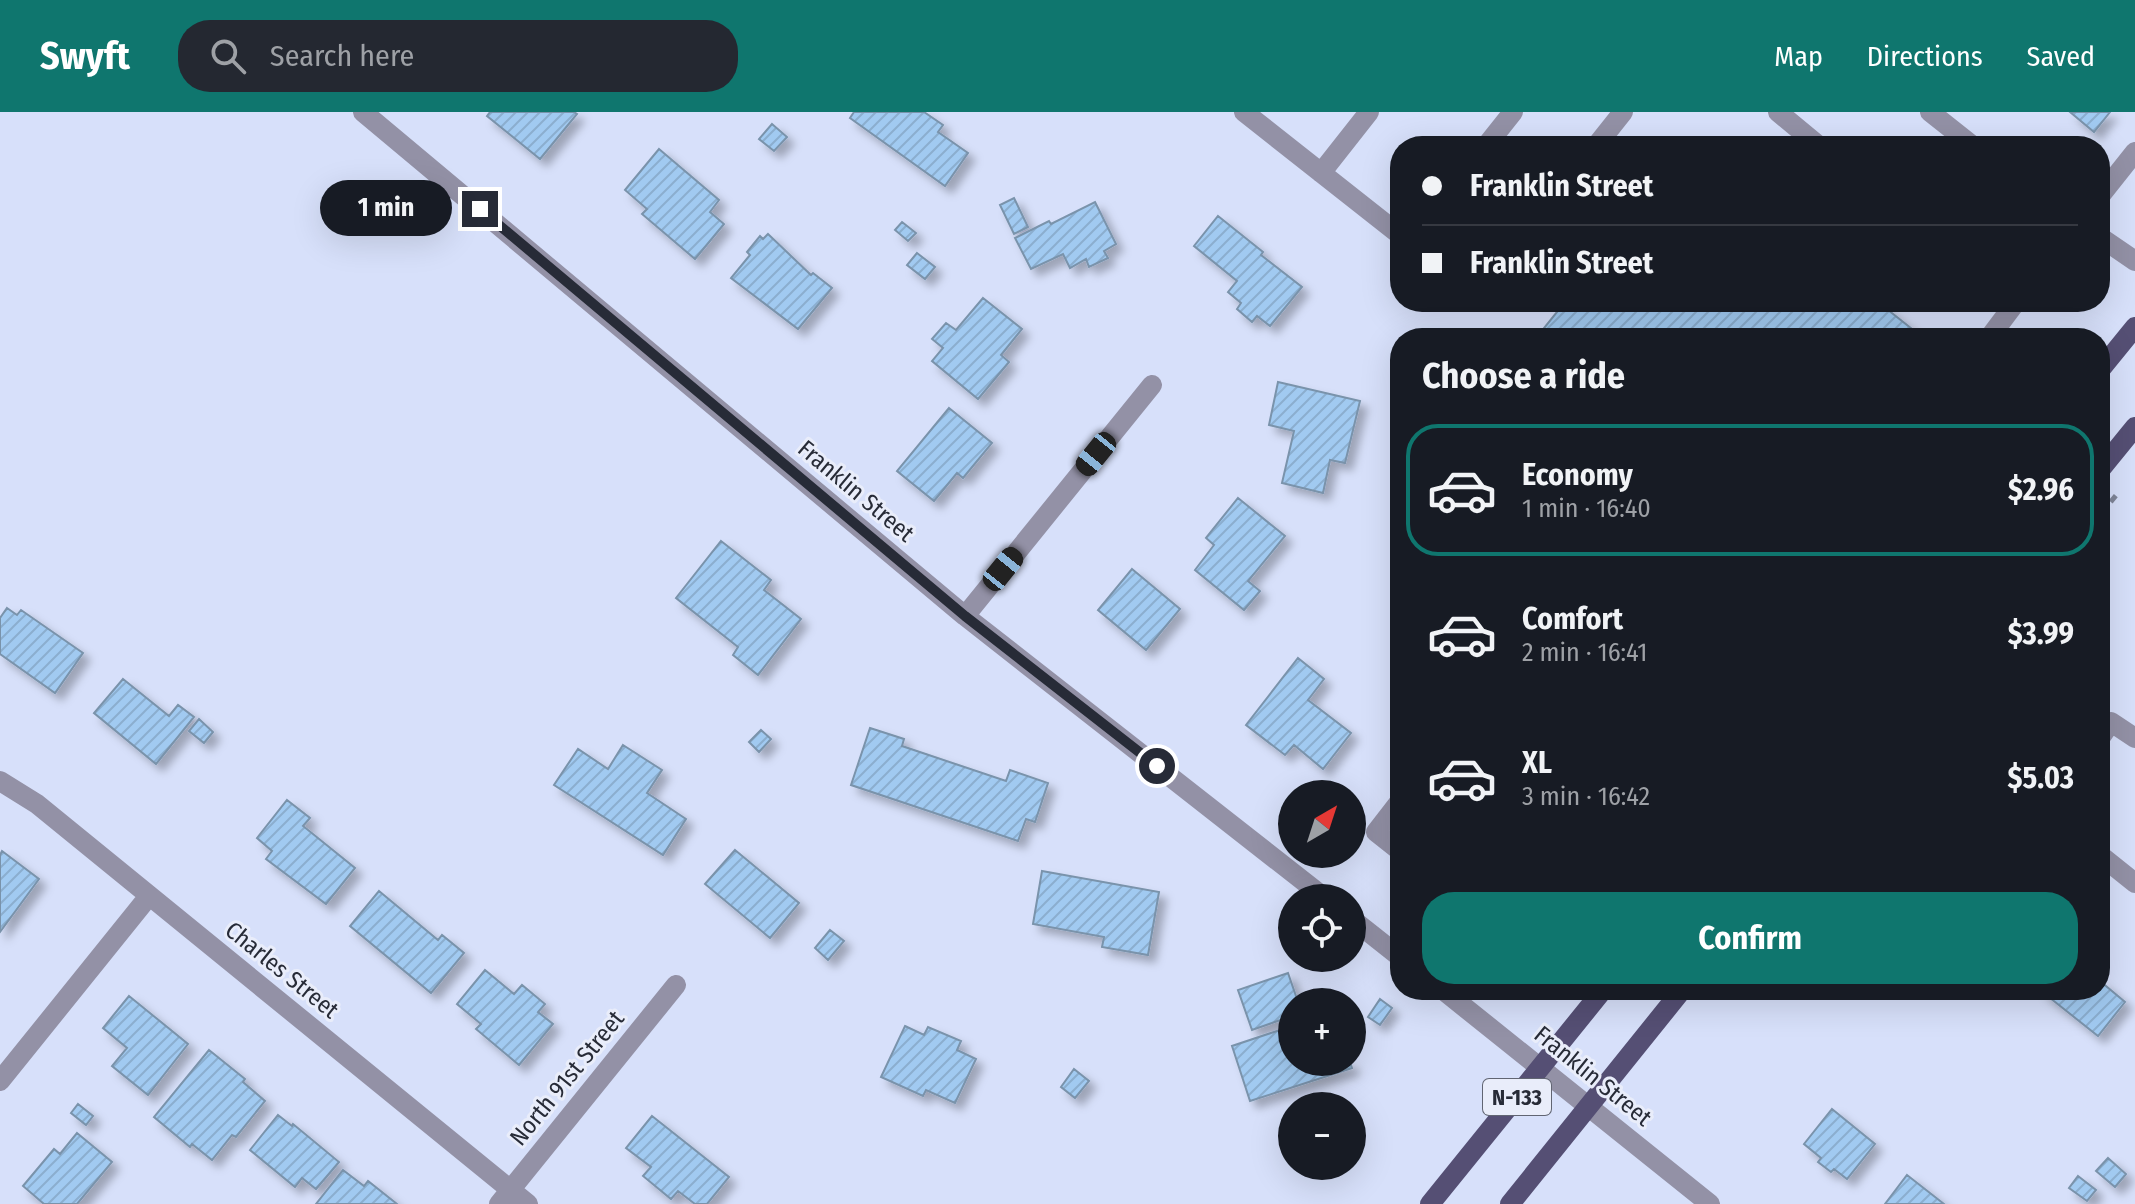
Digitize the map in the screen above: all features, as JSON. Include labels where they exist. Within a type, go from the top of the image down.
[{"type":"main road","points":[[2110,358],[2135,327]]},
{"type":"main road","points":[[2110,458],[2135,427]]},
{"type":"main road","name":"N-133","points":[[1430,1204],[1595,1000]]},
{"type":"main road","name":"N-133","points":[[1510,1204],[1674,1000]]},
{"type":"street","name":"Franklin Street","points":[[364,112],[965,616],[1307,884]]},
{"type":"street","points":[[1321,173],[1369,112]]},
{"type":"street","points":[[1494,136],[1513,112]]},
{"type":"street","points":[[1604,136],[1623,112]]},
{"type":"street","points":[[1778,112],[1807,136]]},
{"type":"street","points":[[1930,112],[1960,136]]},
{"type":"street","points":[[1250,114],[1390,227]]},
{"type":"street","points":[[2110,183],[2135,152]]},
{"type":"street","points":[[2110,244],[2135,261]]},
{"type":"street","points":[[965,616],[1152,385]]},
{"type":"street","points":[[2110,723],[2135,738]]},
{"type":"street","name":"Charles Street","points":[[0,781],[37,804],[149,896],[504,1197],[528,1204]]},
{"type":"street","points":[[1390,814],[1376,832],[1390,843]]},
{"type":"street","points":[[2110,863],[2135,883]]},
{"type":"street","points":[[0,1081],[149,896]]},
{"type":"street","points":[[1366,930],[1390,949]]},
{"type":"street","name":"North 91st Street","points":[[504,1197],[676,985]]},
{"type":"street","name":"Franklin Street","points":[[1456,1000],[1710,1204]]},
{"type":"building","points":[[490,112],[577,114],[540,159],[487,116]]},
{"type":"building","points":[[854,112],[924,112],[943,125],[938,132],[968,153],[945,186],[850,118]]},
{"type":"building","points":[[2070,112],[2110,112],[2094,132]]},
{"type":"building","points":[[772,124],[787,137],[774,151],[759,139]]},
{"type":"building","points":[[659,149],[719,200],[710,212],[724,224],[695,259],[642,214],[647,209],[625,190]]},
{"type":"building","points":[[1014,198],[1028,227],[1014,234],[1000,205]]},
{"type":"building","points":[[1095,202],[1116,244],[1104,251],[1108,258],[1089,267],[1086,259],[1070,268],[1063,254],[1031,269],[1015,238]]},
{"type":"building","points":[[1218,216],[1302,287],[1270,326],[1257,316],[1252,322],[1237,309],[1241,303],[1228,292],[1237,281],[1194,246]]},
{"type":"building","points":[[902,222],[916,233],[908,241],[895,230]]},
{"type":"building","points":[[768,234],[811,275],[813,273],[832,288],[798,329],[731,278],[750,255],[747,252],[760,236],[763,239]]},
{"type":"building","points":[[917,253],[935,267],[925,279],[907,265]]},
{"type":"building","points":[[983,298],[1022,329],[1001,355],[1009,362],[978,399],[932,361],[943,348],[932,339],[946,323],[956,330]]},
{"type":"building","points":[[1557,312],[1891,312],[1911,328],[1544,328]]},
{"type":"building","points":[[1278,382],[1360,401],[1345,463],[1330,460],[1323,493],[1282,483],[1294,431],[1269,425]]},
{"type":"building","points":[[949,408],[992,443],[963,478],[957,473],[934,501],[897,471]]},
{"type":"building","points":[[1238,498],[1285,536],[1248,581],[1260,591],[1244,610],[1195,570],[1214,545],[1206,538]]},
{"type":"building","points":[[721,541],[771,580],[764,590],[801,619],[758,675],[733,655],[738,647],[676,598]]},
{"type":"building","points":[[1132,569],[1180,609],[1146,650],[1098,610]]},
{"type":"building","points":[[7,608],[17,615],[21,610],[83,653],[55,693],[0,654],[0,618]]},
{"type":"building","points":[[1298,658],[1324,679],[1308,700],[1351,733],[1323,769],[1294,745],[1285,755],[1246,725]]},
{"type":"building","points":[[123,679],[169,716],[178,705],[194,717],[156,764],[94,713]]},
{"type":"building","points":[[199,719],[213,732],[204,743],[189,731]]},
{"type":"building","points":[[870,728],[904,739],[902,746],[1006,781],[1010,770],[1048,783],[1035,822],[1026,819],[1018,841],[851,785]]},
{"type":"building","points":[[761,730],[771,739],[759,752],[749,742]]},
{"type":"building","points":[[623,745],[662,770],[647,793],[686,819],[663,855],[554,785],[578,749],[608,769]]},
{"type":"building","points":[[287,800],[310,818],[303,826],[355,868],[326,904],[266,859],[272,851],[257,838]]},
{"type":"building","points":[[735,850],[799,903],[770,938],[705,884]]},
{"type":"building","points":[[2,851],[39,879],[0,932],[0,855]]},
{"type":"building","points":[[1042,871],[1159,892],[1148,955],[1102,947],[1104,937],[1033,924]]},
{"type":"building","points":[[379,891],[438,940],[442,935],[464,953],[431,993],[350,926]]},
{"type":"building","points":[[830,930],[844,941],[828,960],[815,948]]},
{"type":"building","points":[[485,970],[514,994],[522,985],[545,1004],[538,1012],[553,1024],[519,1065],[476,1029],[481,1024],[457,1004]]},
{"type":"building","points":[[1288,973],[1293,988],[1278,988],[1278,1021],[1252,1030],[1238,990]]},
{"type":"building","points":[[2110,989],[2125,1002],[2098,1036],[2053,1000],[2110,1000]]},
{"type":"building","points":[[129,996],[188,1044],[148,1095],[112,1066],[127,1048],[103,1028]]},
{"type":"building","points":[[1380,999],[1392,1008],[1380,1025],[1368,1017]]},
{"type":"building","points":[[905,1026],[924,1035],[928,1027],[961,1041],[957,1050],[976,1059],[955,1103],[926,1090],[923,1096],[881,1077]]},
{"type":"building","points":[[1278,1031],[1278,1076],[1327,1076],[1250,1101],[1232,1046]]},
{"type":"building","points":[[209,1050],[245,1079],[243,1082],[265,1101],[236,1137],[232,1135],[212,1160],[192,1144],[190,1147],[154,1117]]},
{"type":"building","points":[[1074,1069],[1089,1081],[1075,1098],[1061,1087]]},
{"type":"building","points":[[78,1104],[93,1116],[86,1125],[71,1113]]},
{"type":"building","points":[[1832,1109],[1875,1144],[1847,1179],[1818,1162],[1821,1158],[1804,1144]]},
{"type":"building","points":[[278,1115],[339,1162],[316,1189],[302,1178],[295,1187],[250,1150]]},
{"type":"building","points":[[652,1116],[729,1177],[707,1204],[695,1204],[678,1191],[671,1199],[643,1176],[651,1167],[626,1148]]},
{"type":"building","points":[[77,1133],[112,1162],[77,1204],[44,1204],[23,1186],[54,1149],[60,1154]]},
{"type":"building","points":[[2108,1158],[2126,1174],[2115,1187],[2096,1171]]},
{"type":"building","points":[[343,1170],[364,1186],[368,1181],[397,1204],[316,1204]]},
{"type":"building","points":[[1907,1175],[1944,1204],[1885,1204]]},
{"type":"building","points":[[2078,1176],[2096,1190],[2087,1201],[2069,1188]]},
{"type":"route","points":[[480,209],[965,616],[1157,766]]}]
